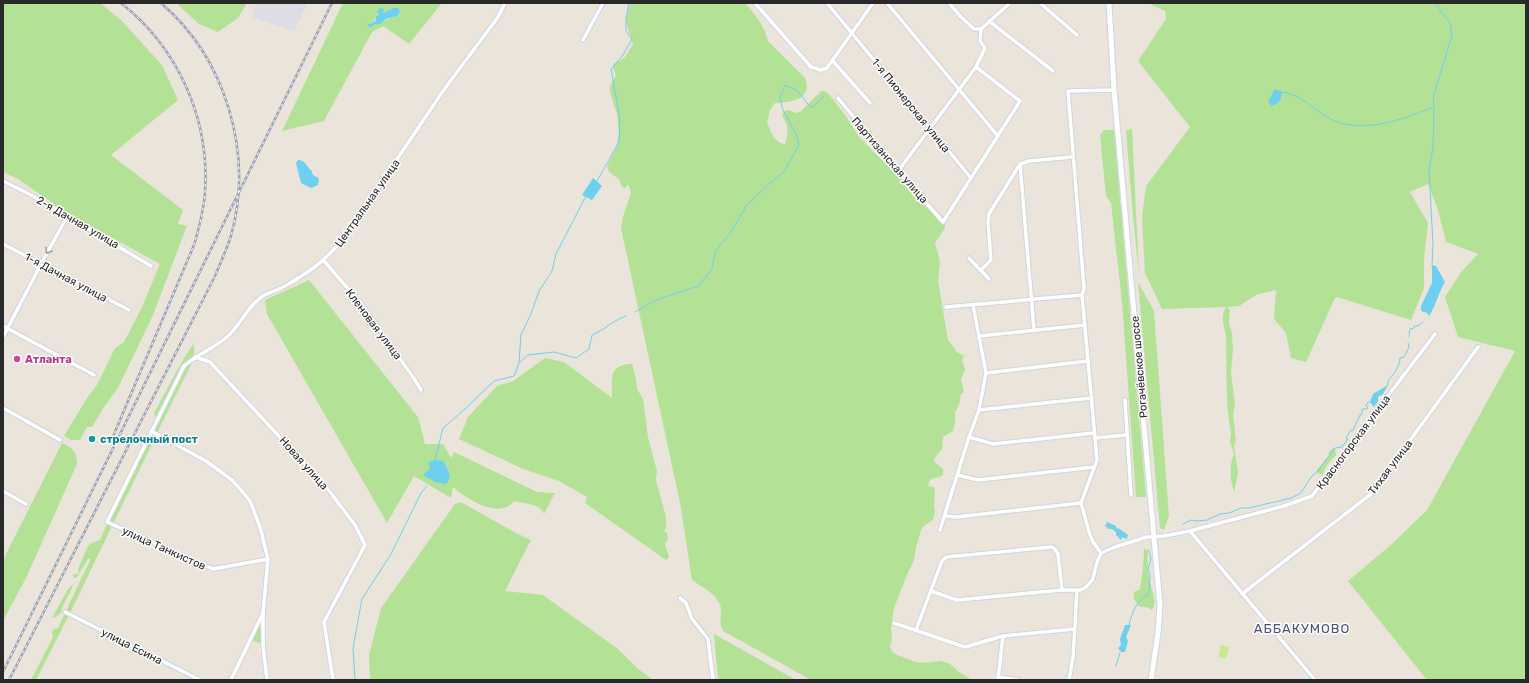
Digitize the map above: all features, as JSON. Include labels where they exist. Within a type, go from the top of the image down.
[{"type":"main road","name":"Рогачёвское шоссе","points":[[1109,3],[1114,90],[1160,613],[1151,680]]},
{"type":"street","name":"Центральная улица","points":[[107,522],[184,366],[195,357],[228,337],[254,304],[263,296],[285,286],[324,261],[344,237],[444,91],[501,12],[505,3]]},
{"type":"street","points":[[583,40],[603,3]]},
{"type":"street","points":[[755,3],[811,67],[824,70],[873,3]]},
{"type":"street","name":"1-я Пионерская улица","points":[[827,3],[971,178]]},
{"type":"street","points":[[887,3],[998,135]]},
{"type":"street","points":[[949,3],[960,16],[974,28],[981,29]]},
{"type":"street","points":[[898,171],[930,129],[958,88],[976,67],[985,48],[980,41],[981,29],[1009,3]]},
{"type":"street","points":[[1040,3],[1077,35]]},
{"type":"street","points":[[989,21],[1053,71]]},
{"type":"street","points":[[832,60],[870,103]]},
{"type":"street","points":[[971,178],[1020,101],[976,67]]},
{"type":"street","points":[[931,591],[957,600],[1062,590],[1077,590],[1086,586],[1093,580],[1096,565],[1101,554],[1093,542],[1089,532],[1081,503],[1097,460],[1082,295],[1084,288],[1072,157],[1068,91],[1114,90]]},
{"type":"street","name":"Партизанская улица","points":[[838,98],[898,171],[943,222],[971,178]]},
{"type":"street","points":[[981,270],[991,260],[988,223],[989,214],[1020,164],[1029,161],[1072,157]]},
{"type":"street","points":[[1020,164],[1034,330]]},
{"type":"street","name":"2-я Дачная улица","points":[[3,181],[31,195],[151,266]]},
{"type":"street","points":[[3,337],[67,217]]},
{"type":"street","name":"1-я Дачная улица","points":[[3,244],[128,310]]},
{"type":"street","points":[[969,258],[989,279]]},
{"type":"street","name":"Кленовая улица","points":[[324,261],[363,306],[411,373],[421,390]]},
{"type":"street","points":[[946,307],[1082,295]]},
{"type":"street","points":[[940,530],[969,437],[980,410],[986,373],[973,305]]},
{"type":"street","points":[[979,336],[1085,325]]},
{"type":"street","points":[[3,326],[94,374]]},
{"type":"street","name":"Красногорская улица","points":[[1101,554],[1121,545],[1153,537],[1190,531],[1284,506],[1312,496],[1434,334]]},
{"type":"street","name":"Тихая улица","points":[[1242,594],[1371,494],[1478,347]]},
{"type":"street","name":"Новая улица","points":[[195,357],[210,362],[327,488],[354,525],[365,545],[324,622],[332,680]]},
{"type":"street","points":[[986,373],[1088,361]]},
{"type":"street","points":[[980,410],[1092,398]]},
{"type":"street","points":[[1125,400],[1131,495]]},
{"type":"street","points":[[3,408],[60,440]]},
{"type":"street","points":[[151,431],[206,461],[236,484],[250,501],[256,514],[268,559],[263,613],[263,645],[267,680]]},
{"type":"street","points":[[969,437],[993,444],[1094,433]]},
{"type":"street","points":[[1095,438],[1127,435]]},
{"type":"street","points":[[958,475],[978,480],[1094,468]]},
{"type":"street","points":[[3,491],[26,504]]},
{"type":"street","points":[[945,516],[956,517],[1081,503]]},
{"type":"street","name":"улица Танкистов","points":[[107,522],[213,570],[268,559]]},
{"type":"street","points":[[1190,531],[1315,680]]},
{"type":"street","points":[[916,630],[942,561],[946,558],[1051,547],[1055,549],[1058,554],[1062,590]]},
{"type":"street","points":[[1069,680],[1073,657],[1077,590]]},
{"type":"street","points":[[680,598],[686,603],[692,619],[708,639],[713,680]]},
{"type":"street","name":"улица Есина","points":[[65,612],[200,680]]},
{"type":"street","points":[[231,680],[263,613]]},
{"type":"street","points":[[894,623],[965,647],[1003,636],[1074,629]]},
{"type":"street","points":[[1003,636],[998,678],[1018,680]]},
{"type":"shaded area","points":[[256,3],[307,3],[294,32],[252,17]]},
{"type":"green space","points":[[3,3],[100,3],[121,20],[162,65],[178,100],[111,155],[183,210],[178,224],[187,226],[153,315],[118,388],[92,427],[87,427],[80,440],[71,440],[64,436],[89,395],[97,385],[115,348],[124,342],[142,307],[160,264],[70,215],[18,179],[3,172]]},
{"type":"green space","points":[[176,3],[247,3],[238,18],[218,32],[199,24]]},
{"type":"green space","points":[[343,3],[442,3],[409,44],[383,26],[372,32],[324,121],[282,131]],"holes":[[[393,8],[400,12],[397,16],[375,24],[371,28],[368,24],[373,23],[379,13],[383,13]]]},
{"type":"green space","points":[[630,3],[745,3],[759,21],[765,31],[768,41],[805,78],[807,85],[806,91],[799,98],[788,102],[775,103],[770,110],[767,123],[776,139],[785,144],[788,130],[782,116],[784,111],[789,110],[796,113],[800,112],[821,91],[824,91],[829,94],[860,138],[893,171],[918,202],[941,215],[945,219],[945,228],[935,243],[940,261],[938,281],[948,340],[957,352],[964,356],[962,361],[965,369],[961,380],[964,392],[961,394],[959,405],[955,412],[953,431],[943,437],[942,449],[934,459],[935,462],[943,469],[943,475],[930,479],[928,486],[934,487],[935,490],[935,513],[933,520],[921,530],[914,560],[894,608],[891,629],[892,641],[890,646],[892,652],[916,662],[923,663],[941,661],[950,664],[972,680],[811,680],[723,631],[720,604],[710,592],[692,580],[680,503],[621,228],[631,192],[628,184],[625,188],[622,187],[619,179],[609,172],[607,166],[616,148],[619,133],[617,114],[610,92],[610,86],[616,75],[613,68],[614,64],[625,57],[633,44],[626,22]]},
{"type":"green space","points":[[1150,3],[1526,3],[1526,680],[1427,680],[1348,581],[1393,543],[1427,510],[1515,351],[1458,337],[1445,297],[1462,271],[1478,254],[1446,242],[1438,210],[1428,184],[1410,192],[1428,223],[1424,259],[1424,288],[1411,320],[1337,297],[1335,298],[1306,362],[1291,358],[1286,333],[1274,319],[1276,290],[1258,294],[1239,306],[1227,307],[1230,310],[1229,323],[1232,334],[1233,350],[1231,372],[1235,406],[1233,414],[1236,441],[1234,446],[1238,473],[1234,492],[1231,463],[1234,454],[1230,442],[1231,433],[1227,397],[1226,337],[1223,319],[1226,307],[1162,309],[1145,273],[1142,218],[1146,186],[1190,127],[1138,61],[1166,19],[1165,11]]},
{"type":"green space","points":[[1132,129],[1139,275],[1126,130]]},
{"type":"green space","points":[[1104,130],[1114,130],[1146,497],[1136,497],[1122,302],[1111,203],[1106,196],[1100,135]]},
{"type":"green space","points":[[309,280],[418,417],[425,444],[443,444],[451,458],[454,452],[537,492],[555,493],[544,514],[542,510],[531,504],[514,501],[508,506],[500,509],[483,506],[466,497],[453,487],[451,498],[414,476],[387,523],[267,314],[265,300]]},
{"type":"green space","points":[[1138,282],[1154,311],[1169,516],[1164,530],[1160,528]]},
{"type":"green space","points":[[194,343],[194,356],[184,365],[157,418],[154,413],[184,358]]},
{"type":"green space","points":[[545,358],[564,362],[612,398],[612,379],[615,370],[624,365],[632,364],[637,389],[643,399],[648,437],[657,471],[656,480],[666,517],[666,528],[664,532],[667,533],[668,539],[665,544],[669,557],[666,560],[585,503],[587,497],[561,482],[521,468],[459,439],[468,417],[497,386],[513,381]]},
{"type":"green space","points":[[194,359],[157,433],[153,431],[185,367]]},
{"type":"green space","points":[[152,433],[156,436],[113,524],[109,521]]},
{"type":"green space","points":[[62,443],[74,451],[77,464],[26,578],[3,621],[3,560]]},
{"type":"green space","points":[[1335,448],[1336,455],[1327,465],[1322,475],[1317,472],[1317,470],[1325,459],[1330,456],[1328,453]]},
{"type":"green space","points":[[461,502],[531,540],[505,591],[543,595],[618,649],[637,668],[653,680],[370,680],[369,655],[381,608],[455,504]]},
{"type":"green space","points":[[107,524],[112,526],[70,613],[66,611],[91,558],[88,559],[77,577],[74,578],[73,575],[79,573],[78,569],[88,546],[91,543],[100,540]]},
{"type":"green space","points":[[1144,548],[1148,552],[1149,576],[1154,594],[1155,602],[1152,610],[1146,607],[1140,607],[1134,599],[1134,592],[1140,589]]},
{"type":"green space","points":[[73,584],[61,613],[52,618],[68,589]]},
{"type":"green space","points":[[65,613],[69,615],[36,680],[31,680],[53,637],[53,629],[58,628]]},
{"type":"green space","points":[[261,619],[262,644],[252,640]]},
{"type":"green space","points":[[714,634],[796,680],[718,680]]},
{"type":"green space","points":[[1221,645],[1229,647],[1226,659],[1218,657]]},
{"type":"water","points":[[380,8],[384,9],[383,13],[393,8],[398,8],[400,12],[397,16],[386,19],[380,24],[375,24],[371,28],[367,24],[373,23],[376,20],[376,17],[379,14],[377,11]]},
{"type":"water","points":[[1274,89],[1282,92],[1282,95],[1278,103],[1272,106],[1268,102]]},
{"type":"water","points":[[298,160],[305,163],[312,171],[314,176],[319,179],[318,185],[311,188],[301,183],[296,163]]},
{"type":"water","points":[[593,178],[602,186],[592,200],[582,195]]},
{"type":"water","points":[[1432,265],[1436,266],[1445,282],[1429,316],[1427,313],[1421,311],[1421,306],[1432,283]]},
{"type":"water","points":[[1388,385],[1383,394],[1378,397],[1378,401],[1374,407],[1370,402],[1373,394]]},
{"type":"water","points":[[435,460],[444,461],[450,475],[446,484],[435,482],[423,475],[430,468],[428,462]]},
{"type":"water","points":[[1107,522],[1116,526],[1116,529],[1118,528],[1128,535],[1127,539],[1122,537],[1121,540],[1116,535],[1116,532],[1105,526]]},
{"type":"water","points":[[1125,625],[1131,625],[1126,637],[1128,641],[1125,652],[1121,652],[1118,648],[1121,645],[1120,639]]},
{"type":"waterway","points":[[597,181],[619,142],[620,120],[611,69],[623,55],[632,39],[626,31],[626,19],[629,3]]},
{"type":"waterway","points":[[1432,265],[1433,245],[1429,169],[1433,148],[1433,97],[1452,36],[1450,23],[1435,3]]},
{"type":"waterway","points":[[635,312],[654,301],[698,286],[712,269],[715,252],[731,232],[747,205],[784,172],[799,145],[796,134],[783,110],[780,98],[785,85],[797,90],[811,108],[824,96]]},
{"type":"waterway","points":[[1282,92],[1300,98],[1327,117],[1339,123],[1353,125],[1366,126],[1394,121],[1433,107]]},
{"type":"waterway","points":[[435,460],[443,428],[494,381],[514,376],[519,363],[521,335],[531,314],[539,291],[552,271],[556,254],[586,196]]},
{"type":"waterway","points":[[520,362],[528,355],[554,352],[576,358],[589,349],[592,335],[626,316]]},
{"type":"waterway","points":[[1409,337],[1410,329],[1423,322]]},
{"type":"waterway","points":[[1387,386],[1389,379],[1398,367],[1400,358],[1404,357],[1409,347],[1408,343]]},
{"type":"waterway","points":[[1183,524],[1191,520],[1207,520],[1220,514],[1229,513],[1241,508],[1249,508],[1291,498],[1301,493],[1311,477],[1317,472],[1335,448],[1342,447],[1348,439],[1346,438],[1350,431],[1353,430],[1360,415],[1362,414],[1362,409],[1367,409],[1368,408],[1366,405],[1370,402]]},
{"type":"waterway","points":[[355,680],[353,648],[362,599],[391,554],[421,493],[427,486]]},
{"type":"waterway","points":[[1129,625],[1138,603],[1149,594],[1150,575],[1148,569],[1151,559],[1148,550]]},
{"type":"waterway","points":[[1116,666],[1120,653]]},
{"type":"railway","points":[[112,439],[194,245],[205,192],[205,165],[202,138],[196,112],[186,87],[174,63],[159,41],[141,21],[121,3]]},
{"type":"railway","points":[[9,680],[214,278],[231,236],[237,204],[239,172],[236,141],[229,109],[218,79],[203,51],[184,26],[161,3]]},
{"type":"railway","points":[[3,672],[332,3]]},
{"type":"place","name":"Атланта","points":[[17,359]]},
{"type":"place","name":"стрелочный пост","points":[[92,439]]},
{"type":"district","name":"АББАКУМОВО","points":[[1302,628]]}]
